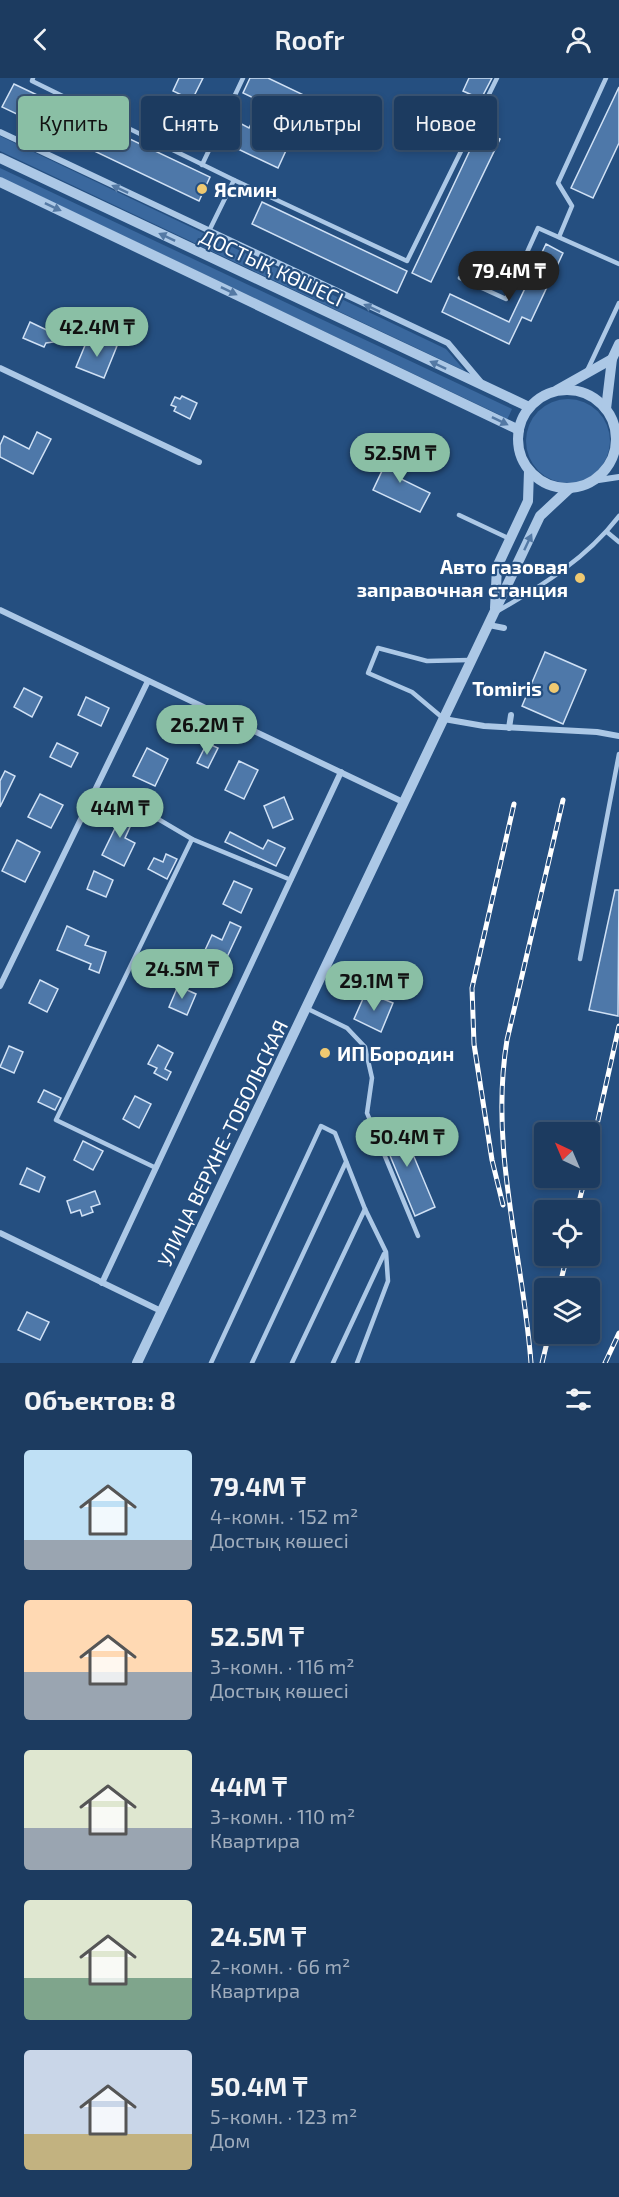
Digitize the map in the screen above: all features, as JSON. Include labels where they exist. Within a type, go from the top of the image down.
[{"type":"street","points":[[0,132],[447,343],[486,388]]},
{"type":"street","name":"ДОСТЫҚ КӨШЕСІ","points":[[0,158],[530,408]]},
{"type":"street","name":"ДОСТЫҚ КӨШЕСІ","points":[[0,182],[519,430]]},
{"type":"street","points":[[592,481],[604,471],[613,457],[617,437],[606,409],[612,359],[619,344]]},
{"type":"street","points":[[519,430],[530,408],[553,392],[612,359]]},
{"type":"street","points":[[0,368],[199,462]]},
{"type":"street","points":[[553,392],[569,390],[584,393],[606,409]]},
{"type":"street","name":"УЛИЦА ВЕРХНЕ-ТОБОЛЬСКАЯ","points":[[494,614],[497,567],[528,501],[529,471],[520,454],[519,430]]},
{"type":"street","points":[[529,471],[545,483],[570,488]]},
{"type":"street","points":[[592,481],[619,477]]},
{"type":"street","name":"УЛИЦА ВЕРХНЕ-ТОБОЛЬСКАЯ","points":[[140,1362],[161,1311],[540,516],[570,488],[592,481]]},
{"type":"street","points":[[0,610],[403,802]]},
{"type":"street","points":[[489,625],[504,628]]},
{"type":"street","points":[[0,986],[148,681]]},
{"type":"street","points":[[509,728],[511,715]]},
{"type":"street","points":[[444,719],[509,728],[597,732],[619,736]]},
{"type":"street","points":[[102,1282],[217,1032],[341,772]]},
{"type":"street","points":[[0,1233],[161,1311]]},
{"type":"lane","points":[[33,78],[32,81],[202,165],[407,261],[497,78]]},
{"type":"lane","points":[[202,165],[243,78]]},
{"type":"lane","points":[[559,237],[572,206],[558,183],[606,78]]},
{"type":"lane","points":[[209,231],[234,180]]},
{"type":"lane","points":[[460,278],[506,299],[538,228],[619,264]]},
{"type":"lane","points":[[585,375],[619,303]]},
{"type":"lane","points":[[459,515],[510,539]]},
{"type":"lane","points":[[494,614],[550,582],[607,532],[619,516]]},
{"type":"lane","points":[[607,532],[619,542]]},
{"type":"lane","points":[[444,719],[412,692],[368,673],[378,648],[427,661],[472,660]]},
{"type":"lane","points":[[580,959],[619,754]]},
{"type":"lane","points":[[96,790],[153,816],[192,839],[291,880]]},
{"type":"lane","points":[[156,1168],[56,1120],[192,839]]},
{"type":"lane","points":[[306,1008],[347,1028],[365,1047],[372,1078],[368,1113],[418,1236]]},
{"type":"lane","points":[[211,1363],[321,1126],[335,1133],[365,1209],[386,1252],[388,1281],[357,1363]]},
{"type":"lane","points":[[252,1363],[346,1161]]},
{"type":"lane","points":[[292,1363],[365,1209]]},
{"type":"lane","points":[[333,1363],[386,1252]]},
{"type":"shaded area","points":[[0,136],[18,145],[18,150],[29,150],[446,349],[465,371],[0,151]]},
{"type":"shaded area","points":[[0,168],[512,409],[506,422],[500,415],[0,177]]},
{"type":"shaded area","points":[[568,399],[591,406],[603,418],[610,441],[603,464],[591,476],[568,483],[545,476],[533,464],[526,441],[533,418],[545,406]]},
{"type":"building","points":[[179,78],[203,78],[194,96],[184,96],[173,91]]},
{"type":"building","points":[[250,78],[268,78],[306,96],[252,97],[243,93]]},
{"type":"building","points":[[469,78],[492,78],[483,96],[474,96],[463,91]]},
{"type":"building","points":[[14,84],[39,96],[18,96],[18,115],[2,107]]},
{"type":"building","points":[[619,87],[619,143],[593,198],[571,188]]},
{"type":"building","points":[[252,122],[252,150],[286,150],[278,168],[240,150],[240,123],[249,128]]},
{"type":"building","points":[[129,139],[141,144],[141,150],[153,150],[210,177],[199,201],[92,150],[129,150]]},
{"type":"building","points":[[470,150],[495,150],[431,282],[412,273]]},
{"type":"building","points":[[262,202],[407,271],[397,293],[252,224]]},
{"type":"building","points":[[546,244],[563,253],[531,321],[522,317],[509,344],[442,312],[450,294],[509,322]]},
{"type":"building","points":[[30,322],[51,332],[49,335],[54,342],[46,343],[44,347],[23,338]]},
{"type":"building","points":[[97,338],[117,346],[104,378],[76,367],[86,343],[93,346]]},
{"type":"building","points":[[182,396],[197,403],[190,419],[174,411],[176,407],[171,405],[175,397],[180,399]]},
{"type":"building","points":[[37,432],[51,439],[33,474],[0,457],[0,445],[4,436],[29,449]]},
{"type":"building","points":[[391,452],[410,460],[401,479],[430,493],[420,512],[373,490]]},
{"type":"building","name":"Tomiris","points":[[545,652],[586,670],[563,724],[522,706]]},
{"type":"building","points":[[24,688],[42,697],[32,717],[14,707]]},
{"type":"building","points":[[86,697],[109,708],[101,726],[78,715]]},
{"type":"building","points":[[57,743],[78,753],[71,767],[50,757]]},
{"type":"building","points":[[207,743],[218,748],[208,768],[197,763]]},
{"type":"building","points":[[147,748],[168,759],[155,786],[133,776]]},
{"type":"building","points":[[239,761],[258,770],[244,799],[225,790]]},
{"type":"building","points":[[5,771],[15,776],[0,807],[0,781]]},
{"type":"building","points":[[40,794],[63,805],[51,828],[28,817]]},
{"type":"building","points":[[284,797],[293,819],[273,828],[264,806]]},
{"type":"building","points":[[116,807],[135,816],[125,838],[135,843],[124,866],[102,855],[119,820],[112,816]]},
{"type":"building","points":[[230,832],[263,849],[268,840],[285,848],[276,866],[225,842]]},
{"type":"building","points":[[17,840],[40,852],[25,882],[2,871]]},
{"type":"building","points":[[166,854],[177,859],[167,879],[148,869],[154,858],[163,862]]},
{"type":"building","points":[[94,871],[113,880],[106,897],[87,889]]},
{"type":"building","points":[[234,881],[252,889],[241,913],[223,904]]},
{"type":"building","points":[[615,890],[619,890],[618,1016],[589,1010]]},
{"type":"building","points":[[230,922],[241,927],[220,972],[199,963],[212,935],[222,940]]},
{"type":"building","points":[[67,926],[89,936],[85,945],[106,952],[99,973],[89,969],[91,964],[57,950]]},
{"type":"building","points":[[40,980],[58,989],[47,1012],[29,1003]]},
{"type":"building","points":[[178,986],[196,994],[187,1015],[169,1007]]},
{"type":"building","points":[[366,992],[393,1003],[381,1032],[354,1019]]},
{"type":"building","points":[[158,1045],[173,1053],[165,1069],[171,1072],[167,1080],[154,1073],[157,1068],[148,1064]]},
{"type":"building","points":[[9,1046],[23,1052],[14,1073],[0,1067]]},
{"type":"building","points":[[44,1090],[61,1098],[55,1110],[38,1102]]},
{"type":"building","points":[[135,1096],[151,1104],[139,1128],[123,1119]]},
{"type":"building","points":[[399,1121],[435,1207],[415,1216],[379,1129]]},
{"type":"building","points":[[83,1141],[103,1151],[93,1170],[74,1160]]},
{"type":"building","points":[[27,1168],[45,1177],[39,1192],[20,1184]]},
{"type":"building","points":[[95,1191],[100,1204],[91,1207],[93,1212],[82,1216],[80,1210],[71,1213],[67,1201]]},
{"type":"building","points":[[27,1312],[49,1322],[40,1340],[18,1330]]},
{"type":"railway","points":[[531,1363],[505,1162],[502,1121],[503,1081],[507,1040],[563,800]]},
{"type":"railway","points":[[503,1205],[492,1160],[474,1044],[472,988],[514,804]]},
{"type":"railway","points":[[598,1122],[619,1026]]},
{"type":"railway","points":[[580,1200],[582,1188]]},
{"type":"railway","points":[[562,1278],[564,1266]]},
{"type":"railway","points":[[605,1363],[619,1333]]},
{"type":"railway","points":[[542,1363],[547,1344]]},
{"type":"place","name":"Ясмин","points":[[202,189]]},
{"type":"place","name":"Авто газовая заправочная станция","points":[[580,578]]},
{"type":"place","name":"Tomiris","points":[[554,688]]},
{"type":"place","name":"ИП Бородин","points":[[325,1053]]}]
